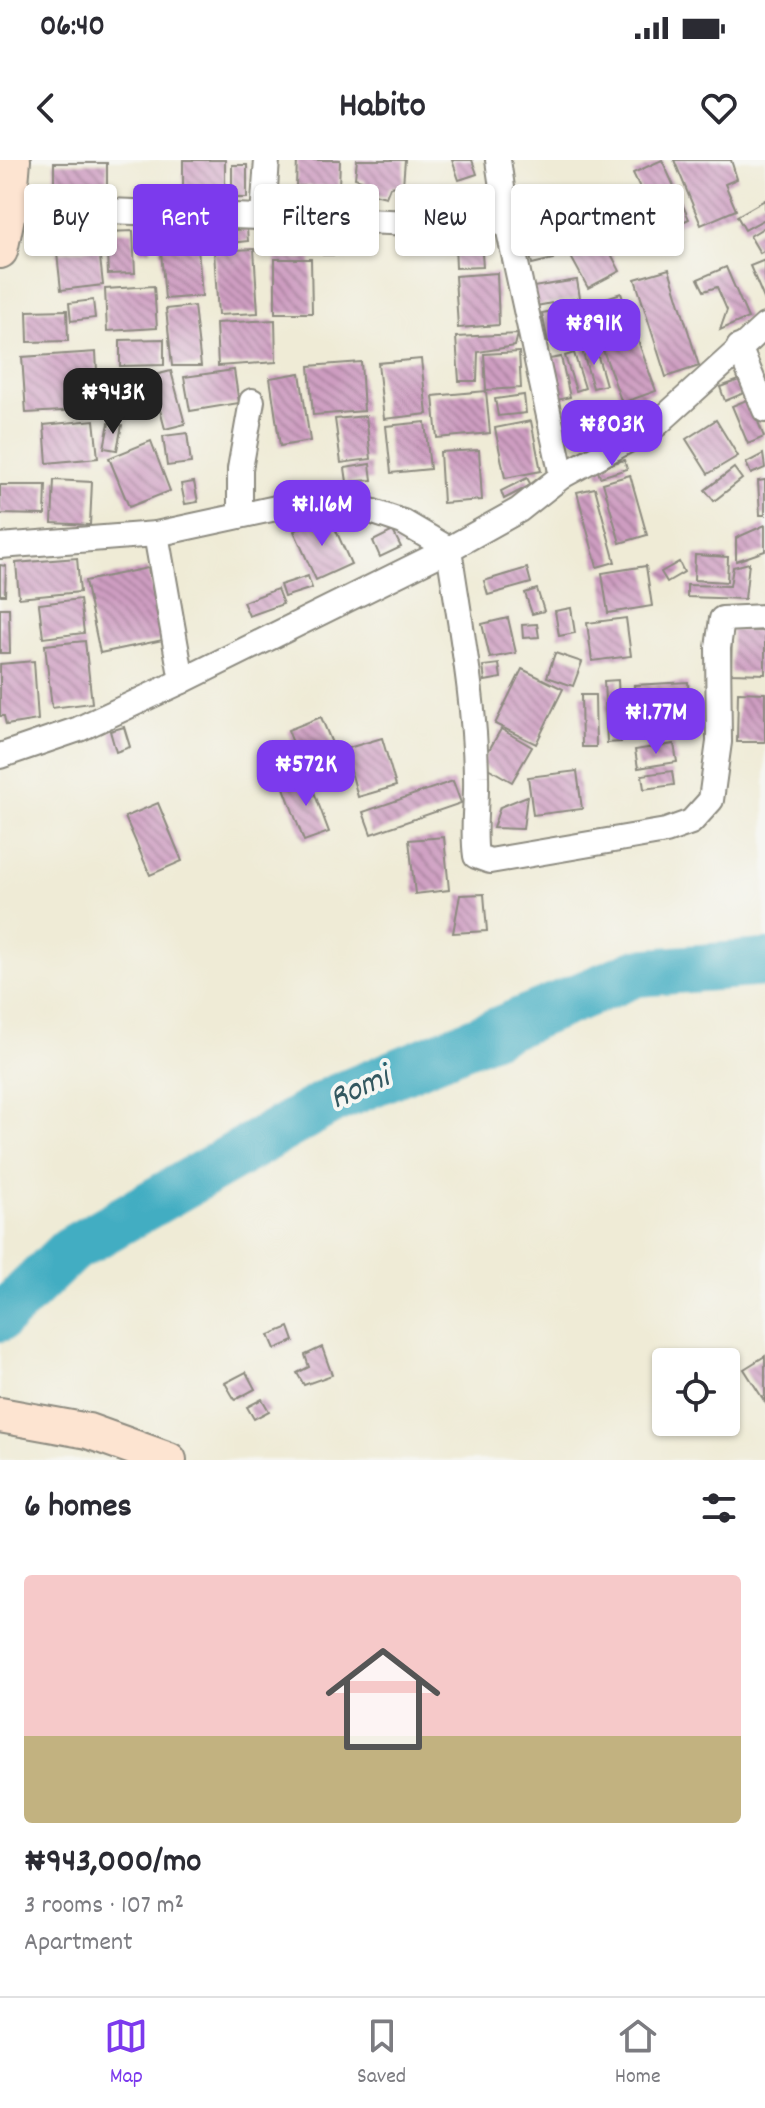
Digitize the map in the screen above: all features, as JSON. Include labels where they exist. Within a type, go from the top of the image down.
[{"type":"street","points":[[0,251],[9,207],[13,160]]},
{"type":"street","points":[[265,184],[267,160]]},
{"type":"street","points":[[498,160],[507,222],[562,476]]},
{"type":"street","points":[[9,207],[254,216]]},
{"type":"street","points":[[379,221],[507,222]]},
{"type":"street","points":[[0,756],[79,729],[182,681],[449,549],[519,510],[562,476],[656,425],[765,326]]},
{"type":"street","points":[[739,347],[765,410]]},
{"type":"street","points":[[240,515],[240,469],[252,401]]},
{"type":"street","points":[[0,546],[156,534],[290,505],[347,503],[403,522],[449,549]]},
{"type":"street","points":[[156,534],[182,681]]},
{"type":"street","points":[[449,549],[465,658],[476,775],[473,838],[476,856],[490,861],[666,831],[691,822],[711,800],[719,742],[718,648],[722,619],[765,617]]},
{"type":"street","points":[[0,1415],[88,1431],[169,1460]]},
{"type":"building","points":[[183,160],[225,160],[225,184],[183,184]]},
{"type":"building","points":[[297,160],[340,160],[339,184],[296,184]]},
{"type":"building","points":[[357,160],[405,160],[403,184],[390,187],[386,197],[379,195],[379,184],[365,184],[365,181],[355,178]]},
{"type":"building","points":[[452,160],[472,160],[477,174],[459,180]]},
{"type":"building","points":[[662,160],[673,184],[638,184],[633,173]]},
{"type":"building","points":[[674,160],[731,160],[737,179],[725,184],[736,210],[701,225]]},
{"type":"building","points":[[54,163],[107,163],[107,184],[54,184]]},
{"type":"building","points":[[232,165],[247,165],[247,198],[238,198],[238,184],[232,184]]},
{"type":"building","points":[[765,200],[765,219],[745,230],[737,216]]},
{"type":"building","points":[[765,227],[765,250],[760,253],[750,236]]},
{"type":"building","points":[[247,229],[248,241],[238,242],[238,230]]},
{"type":"building","points":[[133,231],[135,273],[108,274],[107,256],[117,256],[117,232]]},
{"type":"building","points":[[254,249],[258,313],[218,315],[214,256],[238,256],[238,250]]},
{"type":"building","points":[[57,256],[100,256],[103,285],[61,290]]},
{"type":"building","points":[[161,256],[199,256],[202,296],[165,299]]},
{"type":"building","points":[[456,256],[482,256],[483,267],[456,268]]},
{"type":"building","points":[[530,256],[552,256],[553,259],[532,264]]},
{"type":"building","points":[[570,256],[612,256],[620,271],[588,288]]},
{"type":"building","points":[[275,259],[311,259],[312,313],[275,313]]},
{"type":"building","points":[[765,260],[765,301],[750,266]]},
{"type":"building","points":[[726,267],[748,318],[720,330],[727,310],[717,287],[704,291],[698,279]]},
{"type":"building","points":[[669,269],[699,366],[666,377],[635,279]]},
{"type":"building","points":[[497,273],[499,325],[458,328],[455,276]]},
{"type":"building","points":[[577,280],[580,298],[536,306],[533,287]]},
{"type":"building","points":[[154,286],[157,328],[107,331],[105,289]]},
{"type":"building","points":[[621,293],[632,327],[599,338],[588,304]]},
{"type":"building","points":[[93,300],[95,318],[71,321],[69,303]]},
{"type":"building","points":[[194,306],[201,366],[172,366],[166,309]]},
{"type":"building","points":[[575,307],[580,336],[548,342],[542,313]]},
{"type":"building","points":[[67,310],[68,341],[28,342],[27,311]]},
{"type":"building","points":[[275,320],[276,362],[218,366],[216,323]]},
{"type":"building","points":[[518,334],[515,346],[478,352],[477,381],[459,381],[456,337]]},
{"type":"building","points":[[636,335],[656,391],[622,403],[602,347]]},
{"type":"building","points":[[164,339],[164,365],[120,366],[120,340]]},
{"type":"building","points":[[595,346],[606,385],[593,388],[582,350]]},
{"type":"building","points":[[96,352],[99,409],[26,413],[22,357]]},
{"type":"building","points":[[519,352],[521,388],[486,390],[484,354]]},
{"type":"building","points":[[574,353],[585,388],[576,391],[565,356]]},
{"type":"building","points":[[561,357],[570,397],[553,401],[544,360]]},
{"type":"building","points":[[421,359],[427,414],[384,419],[378,363]]},
{"type":"building","points":[[361,362],[364,411],[313,415],[309,366]]},
{"type":"building","points":[[234,370],[239,403],[190,411],[184,377]]},
{"type":"building","points":[[171,371],[185,424],[165,429],[151,376]]},
{"type":"building","points":[[300,373],[310,441],[280,446],[270,378]]},
{"type":"building","points":[[739,380],[744,393],[725,401],[720,387]]},
{"type":"building","points":[[486,391],[490,433],[437,438],[433,396]]},
{"type":"building","points":[[524,395],[526,413],[498,416],[495,399]]},
{"type":"building","points":[[749,399],[764,437],[748,444],[732,406]]},
{"type":"building","points":[[366,416],[371,459],[341,463],[335,419]]},
{"type":"building","points":[[94,420],[98,458],[47,463],[44,425]]},
{"type":"building","points":[[716,420],[738,456],[708,474],[686,439]]},
{"type":"building","points":[[531,421],[541,471],[505,478],[495,428]]},
{"type":"building","points":[[425,422],[430,469],[391,473],[386,426]]},
{"type":"building","points":[[109,423],[122,425],[117,450],[104,448]]},
{"type":"building","points":[[187,433],[191,463],[167,466],[163,436]]},
{"type":"building","points":[[151,441],[170,491],[129,507],[109,458]]},
{"type":"building","points":[[479,450],[482,500],[443,503],[440,452]]},
{"type":"building","points":[[763,454],[765,468],[751,474],[746,463]]},
{"type":"building","points":[[624,460],[627,469],[600,477],[597,468]]},
{"type":"building","points":[[370,464],[372,480],[347,482],[345,468]]},
{"type":"building","points":[[734,468],[742,479],[714,501],[705,490]]},
{"type":"building","points":[[630,475],[647,535],[620,543],[603,483]]},
{"type":"building","points":[[527,478],[531,485],[504,499],[501,491]]},
{"type":"building","points":[[54,480],[92,482],[90,525],[52,523]]},
{"type":"building","points":[[765,480],[765,515],[760,515],[758,481]]},
{"type":"building","points":[[194,482],[198,502],[185,504],[181,484]]},
{"type":"building","points":[[0,485],[46,485],[45,515],[0,514]]},
{"type":"building","points":[[595,488],[615,562],[597,567],[577,492]]},
{"type":"building","points":[[329,515],[351,564],[316,580],[294,531]]},
{"type":"building","points":[[765,525],[765,551],[736,561],[736,538]]},
{"type":"building","points":[[393,531],[401,547],[380,557],[373,541]]},
{"type":"building","points":[[695,555],[728,557],[727,582],[694,580]]},
{"type":"building","points":[[77,558],[80,592],[19,598],[16,563]]},
{"type":"building","points":[[679,562],[684,572],[667,582],[661,572]]},
{"type":"building","points":[[749,563],[745,599],[687,597],[687,585],[730,586],[733,567]]},
{"type":"building","points":[[0,565],[6,566],[5,595],[0,595]]},
{"type":"building","points":[[646,566],[652,606],[608,613],[602,573]]},
{"type":"building","points":[[148,568],[163,640],[100,653],[85,581]]},
{"type":"building","points":[[527,568],[531,583],[488,595],[484,581]]},
{"type":"building","points":[[308,576],[312,588],[284,597],[280,585]]},
{"type":"building","points":[[277,589],[283,604],[249,616],[243,602]]},
{"type":"building","points":[[537,589],[544,611],[532,614],[525,593]]},
{"type":"building","points":[[80,599],[84,633],[43,638],[39,604]]},
{"type":"building","points":[[0,608],[9,608],[10,653],[0,653]]},
{"type":"building","points":[[571,608],[575,633],[559,636],[555,611]]},
{"type":"building","points":[[508,618],[516,653],[490,658],[482,624]]},
{"type":"building","points":[[626,618],[631,656],[592,661],[587,623]]},
{"type":"building","points":[[537,624],[539,637],[523,638],[522,625]]},
{"type":"building","points":[[732,630],[765,631],[765,674],[731,673]]},
{"type":"building","points":[[85,641],[92,703],[52,708],[45,645]]},
{"type":"building","points":[[555,653],[582,662],[573,686],[547,677]]},
{"type":"building","points":[[34,661],[38,720],[6,725],[4,716],[0,716],[0,664]]},
{"type":"building","points":[[499,664],[501,678],[485,681],[483,666]]},
{"type":"building","points":[[522,669],[563,689],[536,744],[495,724]]},
{"type":"building","points":[[618,680],[621,742],[607,743],[604,681]]},
{"type":"building","points":[[688,682],[690,719],[635,722],[634,685]]},
{"type":"building","points":[[738,692],[765,693],[765,742],[737,742]]},
{"type":"building","points":[[581,695],[595,695],[596,747],[582,747]]},
{"type":"building","points":[[321,717],[336,753],[302,766],[288,730]]},
{"type":"building","points":[[697,726],[697,738],[669,740],[668,728]]},
{"type":"building","points":[[124,727],[130,747],[116,752],[110,731]]},
{"type":"building","points":[[658,728],[659,739],[628,740],[628,729]]},
{"type":"building","points":[[501,729],[532,747],[512,782],[481,764]]},
{"type":"building","points":[[382,738],[396,786],[358,797],[345,749]]},
{"type":"building","points":[[674,744],[677,762],[638,768],[635,750]]},
{"type":"building","points":[[577,771],[582,809],[533,815],[528,777]]},
{"type":"building","points":[[672,771],[674,785],[644,789],[642,775]]},
{"type":"building","points":[[308,776],[329,832],[304,841],[283,785]]},
{"type":"building","points":[[453,781],[461,803],[371,834],[363,812]]},
{"type":"building","points":[[527,796],[523,829],[493,828],[500,807]]},
{"type":"building","points":[[158,803],[182,861],[150,875],[125,817]]},
{"type":"building","points":[[444,837],[449,890],[415,894],[409,840]]},
{"type":"building","points":[[484,894],[487,931],[453,933],[460,895]]},
{"type":"building","points":[[289,1327],[294,1341],[275,1349],[269,1335]]},
{"type":"building","points":[[322,1347],[332,1375],[304,1385],[297,1373],[309,1367],[305,1355]]},
{"type":"building","points":[[765,1356],[765,1402],[744,1369]]},
{"type":"building","points":[[246,1372],[255,1389],[235,1400],[225,1383]]},
{"type":"building","points":[[262,1399],[269,1411],[254,1419],[247,1407]]},
{"type":"waterway","name":"Romi","points":[[0,1318],[70,1250],[334,1099],[636,973],[765,963]]}]
